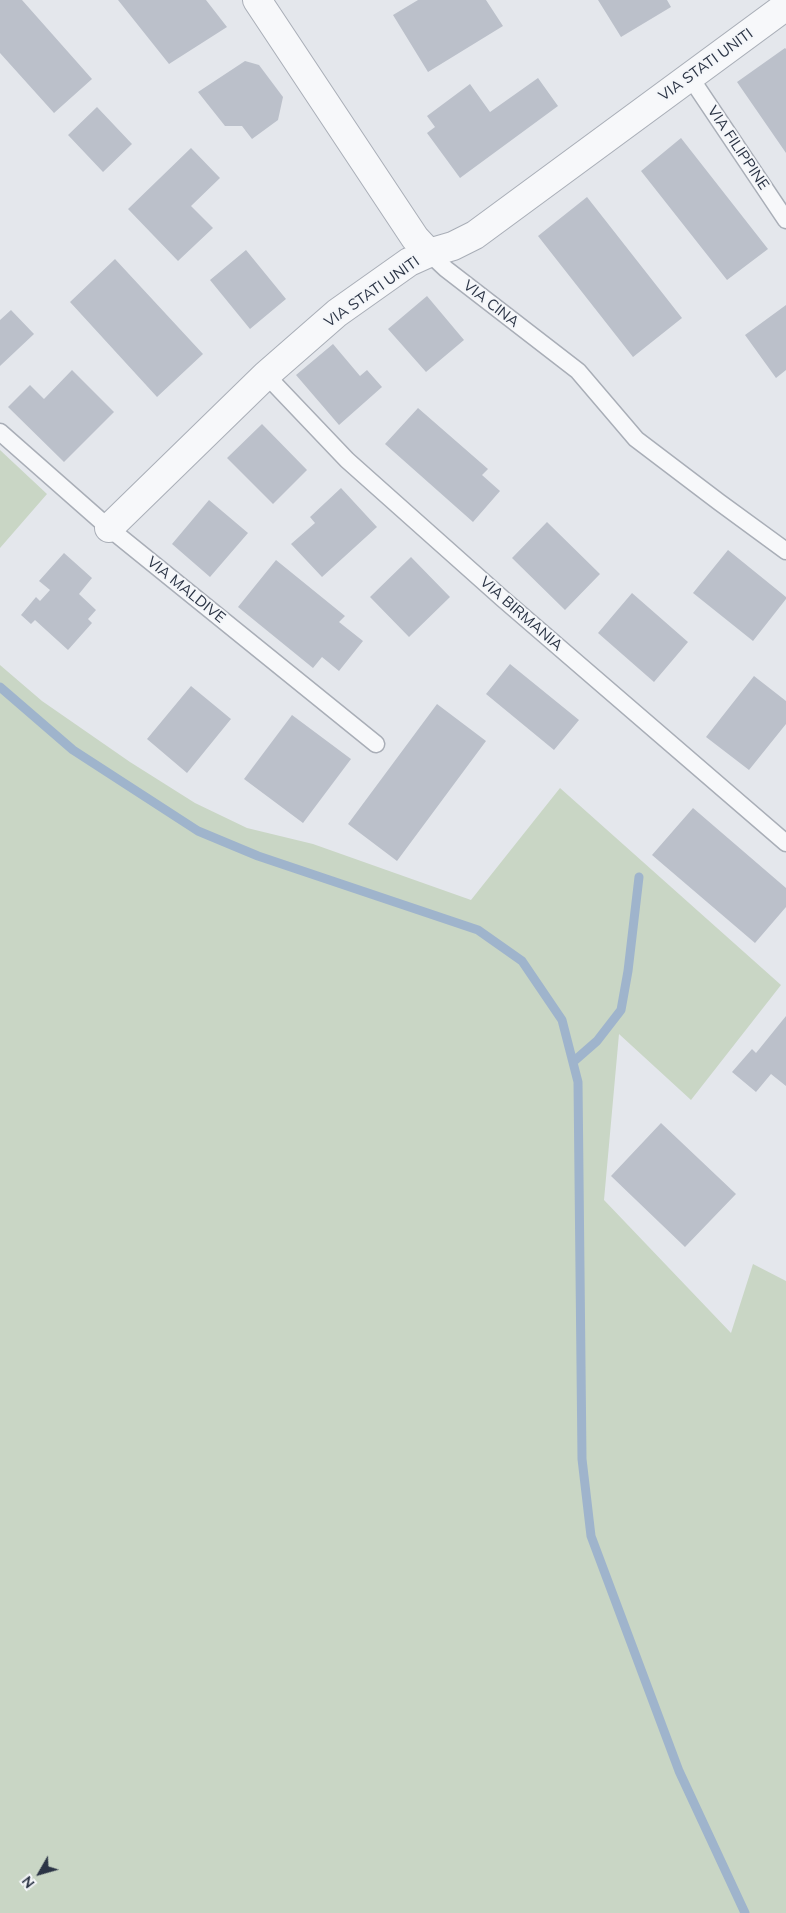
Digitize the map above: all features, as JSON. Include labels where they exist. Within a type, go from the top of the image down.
[{"type":"street","name":"VIA CINA","points":[[257,0],[415,238],[429,252]]},
{"type":"street","name":"VIA STATI UNITI","points":[[109,528],[266,376],[337,313],[409,262],[429,252],[453,246],[475,235],[786,6]]},
{"type":"lane","name":"VIA FILIPPINE","points":[[690,77],[786,220]]},
{"type":"lane","name":"VIA CINA","points":[[429,252],[446,269],[578,371],[636,439],[786,550]]},
{"type":"lane","name":"VIA BIRMANIA","points":[[266,376],[348,460],[503,599],[786,843]]},
{"type":"lane","name":"VIA MALDIVE","points":[[0,432],[109,528],[376,744]]},
{"type":"green space","points":[[0,450],[47,494],[0,548]]},
{"type":"green space","points":[[0,665],[42,701],[130,762],[195,803],[247,828],[313,844],[471,900],[560,788],[781,985],[691,1100],[619,1034],[604,1200],[731,1333],[753,1264],[786,1281],[786,1913],[0,1913]]},
{"type":"building","points":[[0,0],[22,0],[92,79],[54,113],[0,53]]},
{"type":"building","points":[[118,0],[206,0],[227,27],[169,64]]},
{"type":"building","points":[[418,0],[486,0],[503,26],[428,72],[393,15]]},
{"type":"building","points":[[598,0],[667,0],[671,7],[621,37]]},
{"type":"building","points":[[786,49],[786,153],[737,82]]},
{"type":"building","points":[[245,61],[259,65],[283,97],[278,120],[252,139],[242,126],[225,126],[198,92]]},
{"type":"building","points":[[538,78],[558,106],[460,178],[427,133],[435,127],[427,116],[470,84],[490,112]]},
{"type":"building","points":[[97,107],[132,144],[103,172],[68,135]]},
{"type":"building","points":[[681,138],[768,249],[727,280],[641,171]]},
{"type":"building","points":[[191,148],[220,178],[191,206],[213,228],[178,261],[128,209]]},
{"type":"building","points":[[587,197],[682,318],[633,357],[538,236]]},
{"type":"building","points":[[246,250],[286,299],[250,329],[210,280]]},
{"type":"building","points":[[115,259],[203,354],[157,397],[70,302]]},
{"type":"building","points":[[427,296],[464,340],[426,372],[388,329]]},
{"type":"building","points":[[786,305],[786,370],[776,378],[745,335]]},
{"type":"building","points":[[11,310],[34,334],[0,366],[0,320]]},
{"type":"building","points":[[333,344],[360,376],[367,370],[382,387],[339,425],[296,375]]},
{"type":"building","points":[[72,370],[114,412],[64,462],[8,407],[30,385],[44,399]]},
{"type":"building","points":[[418,408],[488,469],[482,475],[500,491],[473,522],[385,444]]},
{"type":"building","points":[[262,424],[307,470],[273,504],[227,458]]},
{"type":"building","points":[[341,488],[377,527],[322,577],[291,544],[315,523],[310,517]]},
{"type":"building","points":[[209,500],[248,533],[210,577],[172,544]]},
{"type":"building","points":[[547,522],[600,574],[565,610],[512,558]]},
{"type":"building","points":[[728,550],[786,597],[753,641],[693,593]]},
{"type":"building","points":[[64,553],[92,578],[79,594],[96,610],[88,619],[92,623],[68,650],[35,620],[31,624],[21,615],[36,597],[40,601],[50,590],[39,581]]},
{"type":"building","points":[[411,557],[450,597],[409,637],[370,597]]},
{"type":"building","points":[[276,560],[345,616],[339,622],[363,641],[339,671],[322,657],[313,668],[238,607]]},
{"type":"building","points":[[632,593],[688,642],[654,682],[598,633]]},
{"type":"building","points":[[510,664],[579,720],[554,750],[486,694]]},
{"type":"building","points":[[754,676],[786,701],[786,724],[749,770],[706,737]]},
{"type":"building","points":[[191,686],[231,719],[187,773],[147,739]]},
{"type":"building","points":[[437,704],[486,741],[397,861],[348,824]]},
{"type":"building","points":[[292,715],[351,759],[303,823],[244,779]]},
{"type":"building","points":[[693,808],[786,888],[786,907],[755,943],[652,855]]},
{"type":"building","points":[[786,1016],[786,1086],[771,1074],[756,1092],[732,1072],[752,1049],[756,1053]]},
{"type":"building","points":[[661,1123],[736,1194],[685,1247],[611,1176]]},
{"type":"waterway","points":[[0,687],[73,750],[198,831],[258,856],[478,930],[522,961],[562,1020],[578,1082],[582,1459],[591,1536],[679,1771],[745,1913]]},
{"type":"waterway","points":[[573,1062],[597,1041],[621,1010],[628,971],[639,877]]}]
